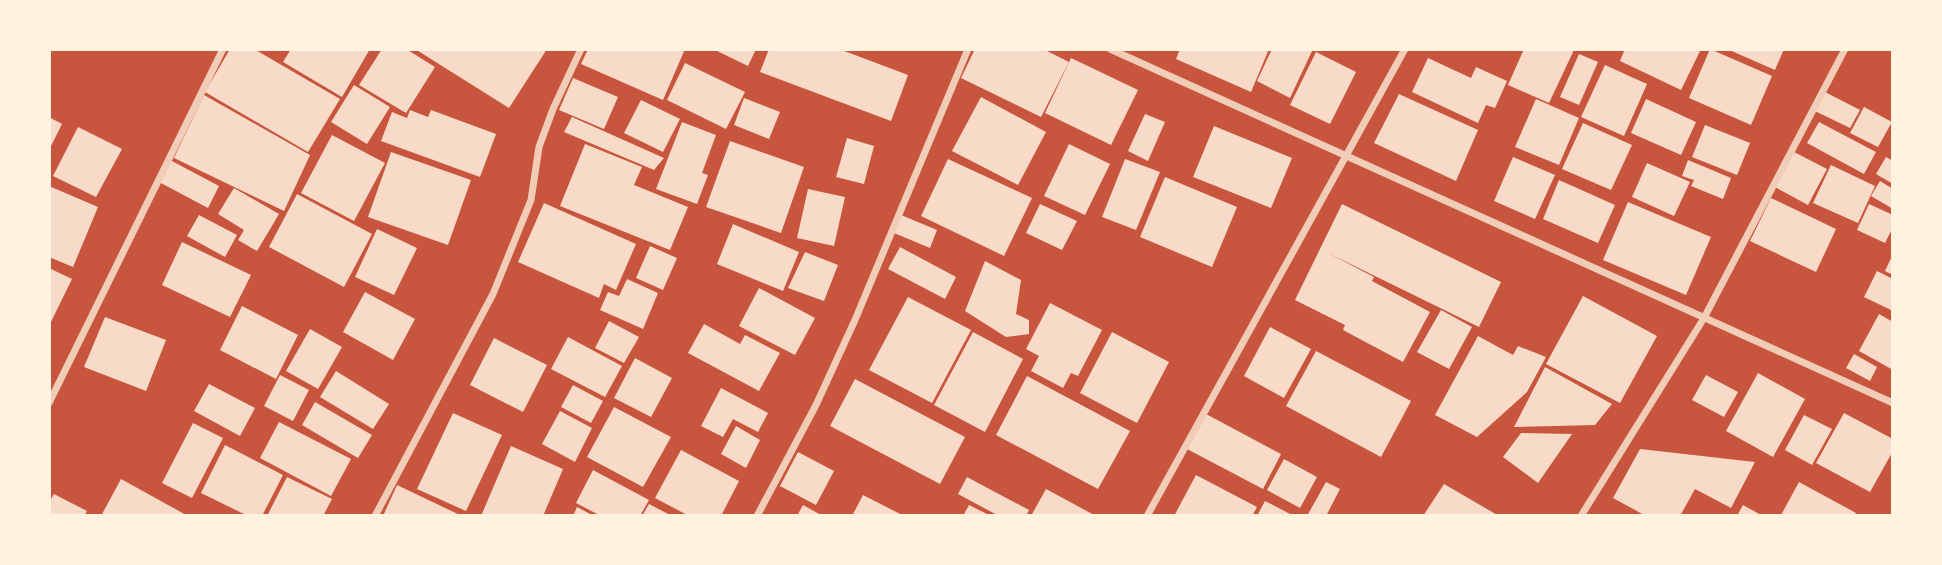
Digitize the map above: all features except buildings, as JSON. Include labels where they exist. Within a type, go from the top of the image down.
[{"type":"street","points":[[49,404],[223,49]]},
{"type":"street","points":[[375,516],[493,294],[531,201],[539,147],[553,109],[581,49]]},
{"type":"street","points":[[757,516],[816,405],[855,320],[968,49]]},
{"type":"street","points":[[1110,49],[1893,403]]},
{"type":"street","points":[[1147,516],[1405,49]]},
{"type":"street","points":[[1581,516],[1704,318],[1845,49]]}]
